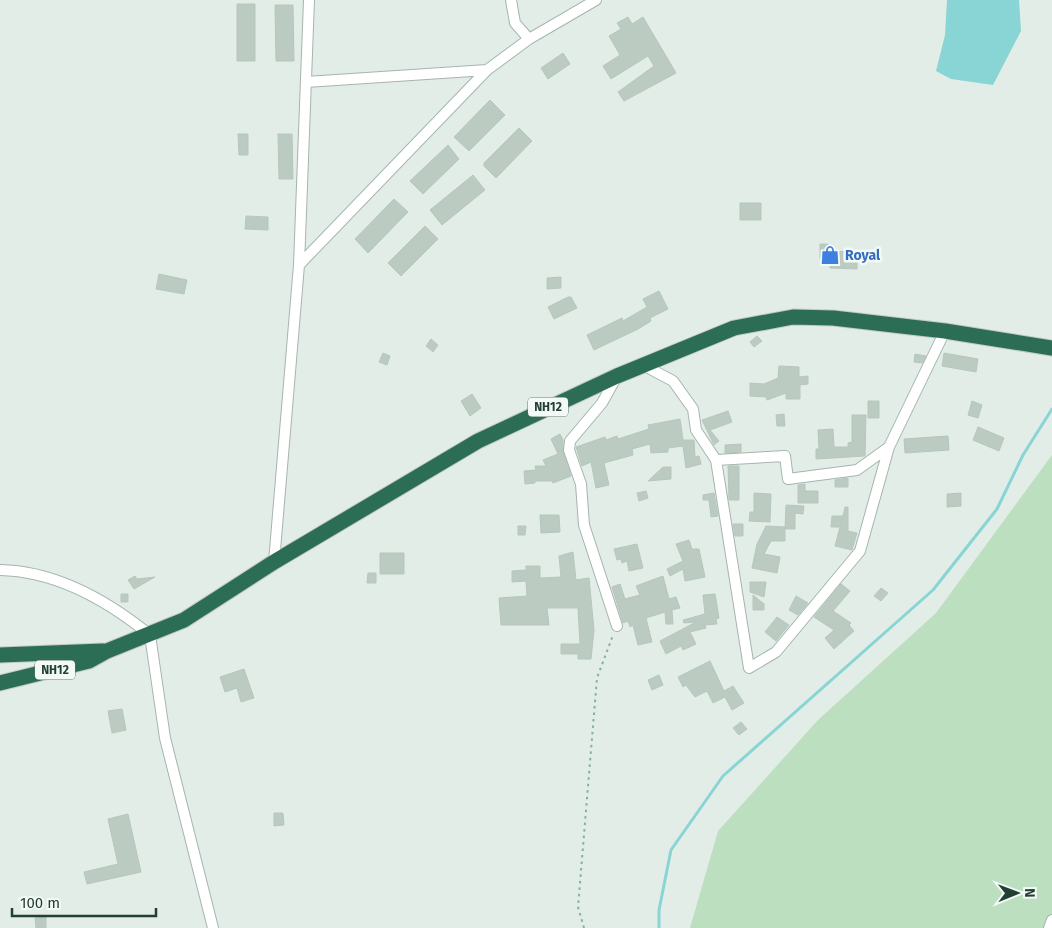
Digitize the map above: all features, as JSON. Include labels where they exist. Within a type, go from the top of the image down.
[{"type":"highway","name":"NH12","points":[[0,683],[89,661],[107,651],[184,620],[274,562],[478,442],[617,376],[734,328],[793,317],[850,319],[946,331],[1052,348]]},
{"type":"highway","name":"NH12","points":[[0,655],[107,651]]},
{"type":"street","points":[[274,562],[299,265],[309,0]]},
{"type":"street","points":[[511,0],[515,24],[529,39]]},
{"type":"street","points":[[299,265],[487,70],[529,39],[596,0]]},
{"type":"street","points":[[306,82],[487,70]]},
{"type":"street","points":[[643,365],[673,381],[693,409],[696,430],[716,460],[749,668],[776,652],[860,551],[889,447],[946,331]]},
{"type":"street","points":[[617,376],[602,403],[570,441],[570,450],[581,484],[584,525],[617,626]]},
{"type":"street","points":[[716,460],[784,456],[788,479],[857,470],[889,447]]},
{"type":"street","points":[[0,570],[20,570],[77,588],[124,613],[150,635],[165,738],[213,928]]},
{"type":"street","points":[[1049,928],[1052,920]]},
{"type":"path","points":[[584,928],[578,907],[597,678],[617,626]]},
{"type":"green space","points":[[1052,455],[1052,928],[690,928],[718,831],[818,720],[936,613]]},
{"type":"water","points":[[947,0],[1019,0],[1021,31],[993,85],[951,79],[936,71],[945,35]]},
{"type":"building","points":[[237,4],[255,4],[255,61],[237,61]]},
{"type":"building","points":[[275,5],[293,5],[294,61],[276,61]]},
{"type":"building","points":[[628,17],[632,24],[643,17],[676,73],[624,101],[618,92],[654,66],[648,56],[611,79],[603,66],[620,55],[609,36],[621,29],[617,23]]},
{"type":"building","points":[[563,53],[570,64],[548,79],[541,68]]},
{"type":"building","points":[[490,100],[505,115],[469,151],[454,137]]},
{"type":"building","points":[[519,128],[532,141],[496,178],[484,166],[484,163]]},
{"type":"building","points":[[238,134],[248,134],[248,155],[239,155]]},
{"type":"building","points":[[278,134],[292,134],[293,179],[279,179]]},
{"type":"building","points":[[448,145],[459,159],[423,194],[410,181]]},
{"type":"building","points":[[473,175],[485,190],[442,225],[430,210]]},
{"type":"building","points":[[394,199],[408,212],[368,253],[355,239]]},
{"type":"building","points":[[740,203],[761,203],[761,220],[740,220]]},
{"type":"building","points":[[246,216],[268,217],[268,230],[245,229]]},
{"type":"building","points":[[425,226],[438,239],[401,276],[388,263]]},
{"type":"building","points":[[820,244],[828,244],[828,251],[857,252],[857,269],[830,268],[830,259],[820,259]]},
{"type":"building","points":[[159,274],[187,280],[184,294],[156,289]]},
{"type":"building","points":[[561,277],[561,288],[547,289],[547,278]]},
{"type":"building","points":[[659,291],[668,309],[650,318],[651,321],[638,329],[594,350],[587,335],[622,318],[623,321],[647,307],[643,299]]},
{"type":"building","points":[[571,297],[577,308],[554,319],[548,307]]},
{"type":"building","points":[[757,336],[762,341],[754,347],[750,342]]},
{"type":"building","points":[[431,339],[438,345],[433,352],[426,346]]},
{"type":"building","points":[[383,353],[390,356],[387,365],[379,362]]},
{"type":"building","points":[[944,353],[978,359],[976,372],[942,366]]},
{"type":"building","points":[[915,354],[926,356],[922,363],[914,362]]},
{"type":"building","points":[[779,366],[799,367],[799,377],[808,376],[808,384],[800,385],[800,399],[786,399],[786,393],[767,400],[766,397],[750,396],[750,383],[764,384],[778,378]]},
{"type":"building","points":[[472,394],[481,408],[470,416],[461,401]]},
{"type":"building","points":[[868,401],[879,401],[879,418],[868,418]]},
{"type":"building","points":[[972,401],[982,405],[978,418],[968,415]]},
{"type":"building","points":[[728,411],[732,422],[710,430],[719,441],[714,445],[702,420]]},
{"type":"building","points":[[784,414],[785,426],[777,426],[776,415]]},
{"type":"building","points":[[852,415],[866,415],[865,456],[816,459],[816,449],[819,449],[818,430],[833,429],[834,447],[848,447],[848,443],[852,442]]},
{"type":"building","points":[[680,419],[683,440],[694,440],[695,457],[699,456],[701,464],[686,468],[683,446],[668,448],[668,452],[651,453],[650,444],[632,449],[633,455],[604,463],[609,485],[596,488],[591,462],[582,466],[576,447],[605,437],[606,440],[617,436],[618,439],[649,429],[648,425]]},
{"type":"building","points":[[978,427],[1004,438],[999,451],[973,440]]},
{"type":"building","points":[[560,434],[563,440],[563,452],[571,476],[553,483],[552,481],[535,481],[535,483],[525,484],[524,471],[536,470],[535,466],[546,466],[543,460],[558,454],[551,439]]},
{"type":"building","points":[[948,436],[949,450],[905,453],[904,439]]},
{"type":"building","points":[[741,444],[741,452],[725,453],[725,445]]},
{"type":"building","points":[[728,466],[739,466],[739,500],[729,500]]},
{"type":"building","points":[[663,467],[671,467],[671,479],[648,481]]},
{"type":"building","points":[[848,478],[848,487],[835,487],[835,480]]},
{"type":"building","points":[[805,484],[805,491],[818,491],[818,503],[798,503],[798,485]]},
{"type":"building","points":[[646,491],[648,498],[639,501],[637,493]]},
{"type":"building","points":[[714,493],[718,516],[711,517],[709,500],[703,500],[703,495]]},
{"type":"building","points":[[754,493],[771,494],[770,522],[749,521],[750,512],[754,512]]},
{"type":"building","points":[[961,493],[961,506],[947,507],[947,494]]},
{"type":"building","points":[[786,505],[804,506],[803,514],[795,513],[795,529],[785,529]]},
{"type":"building","points":[[845,507],[848,507],[848,531],[857,533],[852,550],[835,546],[840,527],[831,527],[832,516],[843,516]]},
{"type":"building","points":[[540,515],[559,515],[560,532],[541,533]]},
{"type":"building","points":[[733,524],[743,524],[743,536],[735,536]]},
{"type":"building","points":[[518,526],[526,526],[525,535],[518,535]]},
{"type":"building","points":[[766,526],[785,527],[785,541],[771,541],[764,554],[780,557],[777,573],[752,568],[757,544]]},
{"type":"building","points":[[689,540],[692,549],[699,549],[705,577],[685,581],[683,569],[670,576],[667,569],[683,561],[676,544]]},
{"type":"building","points":[[637,544],[643,568],[629,571],[627,561],[622,563],[621,559],[617,560],[614,549]]},
{"type":"building","points":[[573,552],[576,580],[589,578],[594,630],[591,659],[578,659],[578,654],[561,654],[561,644],[580,644],[578,608],[547,608],[549,625],[501,625],[499,598],[527,596],[526,581],[512,582],[512,571],[526,570],[526,566],[540,566],[540,578],[561,577],[559,556]]},
{"type":"building","points":[[380,553],[404,553],[404,574],[380,574]]},
{"type":"building","points":[[368,573],[376,573],[376,583],[367,583]]},
{"type":"building","points":[[135,576],[137,579],[155,577],[134,589],[128,580]]},
{"type":"building","points":[[663,576],[669,599],[676,597],[680,608],[672,610],[673,624],[666,624],[665,612],[646,618],[652,642],[638,645],[633,625],[630,627],[628,621],[623,623],[612,587],[620,584],[625,599],[640,595],[636,586]]},
{"type":"building","points":[[750,582],[766,582],[764,597],[750,592]]},
{"type":"building","points":[[841,584],[850,591],[833,611],[851,623],[849,625],[854,631],[834,649],[825,638],[834,630],[814,617]]},
{"type":"building","points":[[881,588],[888,593],[881,601],[874,596]]},
{"type":"building","points":[[121,594],[128,594],[128,602],[121,602]]},
{"type":"building","points":[[715,594],[719,618],[716,619],[717,624],[705,625],[706,628],[690,632],[696,644],[683,650],[681,646],[666,654],[660,641],[696,622],[684,623],[683,620],[705,614],[703,595]]},
{"type":"building","points":[[753,595],[764,604],[764,610],[753,610]]},
{"type":"building","points":[[796,596],[808,603],[798,615],[789,610]]},
{"type":"building","points":[[777,617],[789,625],[776,641],[765,632]]},
{"type":"building","points":[[710,661],[724,691],[733,686],[744,703],[732,710],[725,697],[713,703],[707,691],[695,697],[686,685],[683,687],[678,677]]},
{"type":"building","points":[[244,669],[254,698],[241,702],[237,688],[225,692],[220,677]]},
{"type":"building","points":[[659,675],[663,685],[652,690],[648,680]]},
{"type":"building","points":[[122,709],[126,730],[112,733],[108,711]]},
{"type":"building","points":[[741,722],[747,729],[739,735],[733,728]]},
{"type":"building","points":[[274,813],[283,813],[284,825],[274,826]]},
{"type":"building","points":[[128,814],[141,872],[87,884],[84,872],[118,864],[108,819]]},
{"type":"building","points":[[46,917],[46,928],[36,928],[35,918]]},
{"type":"waterway","points":[[659,928],[659,910],[671,850],[723,776],[933,590],[997,509],[1023,455],[1052,409]]},
{"type":"place","name":"Royal","points":[[830,255]]}]
